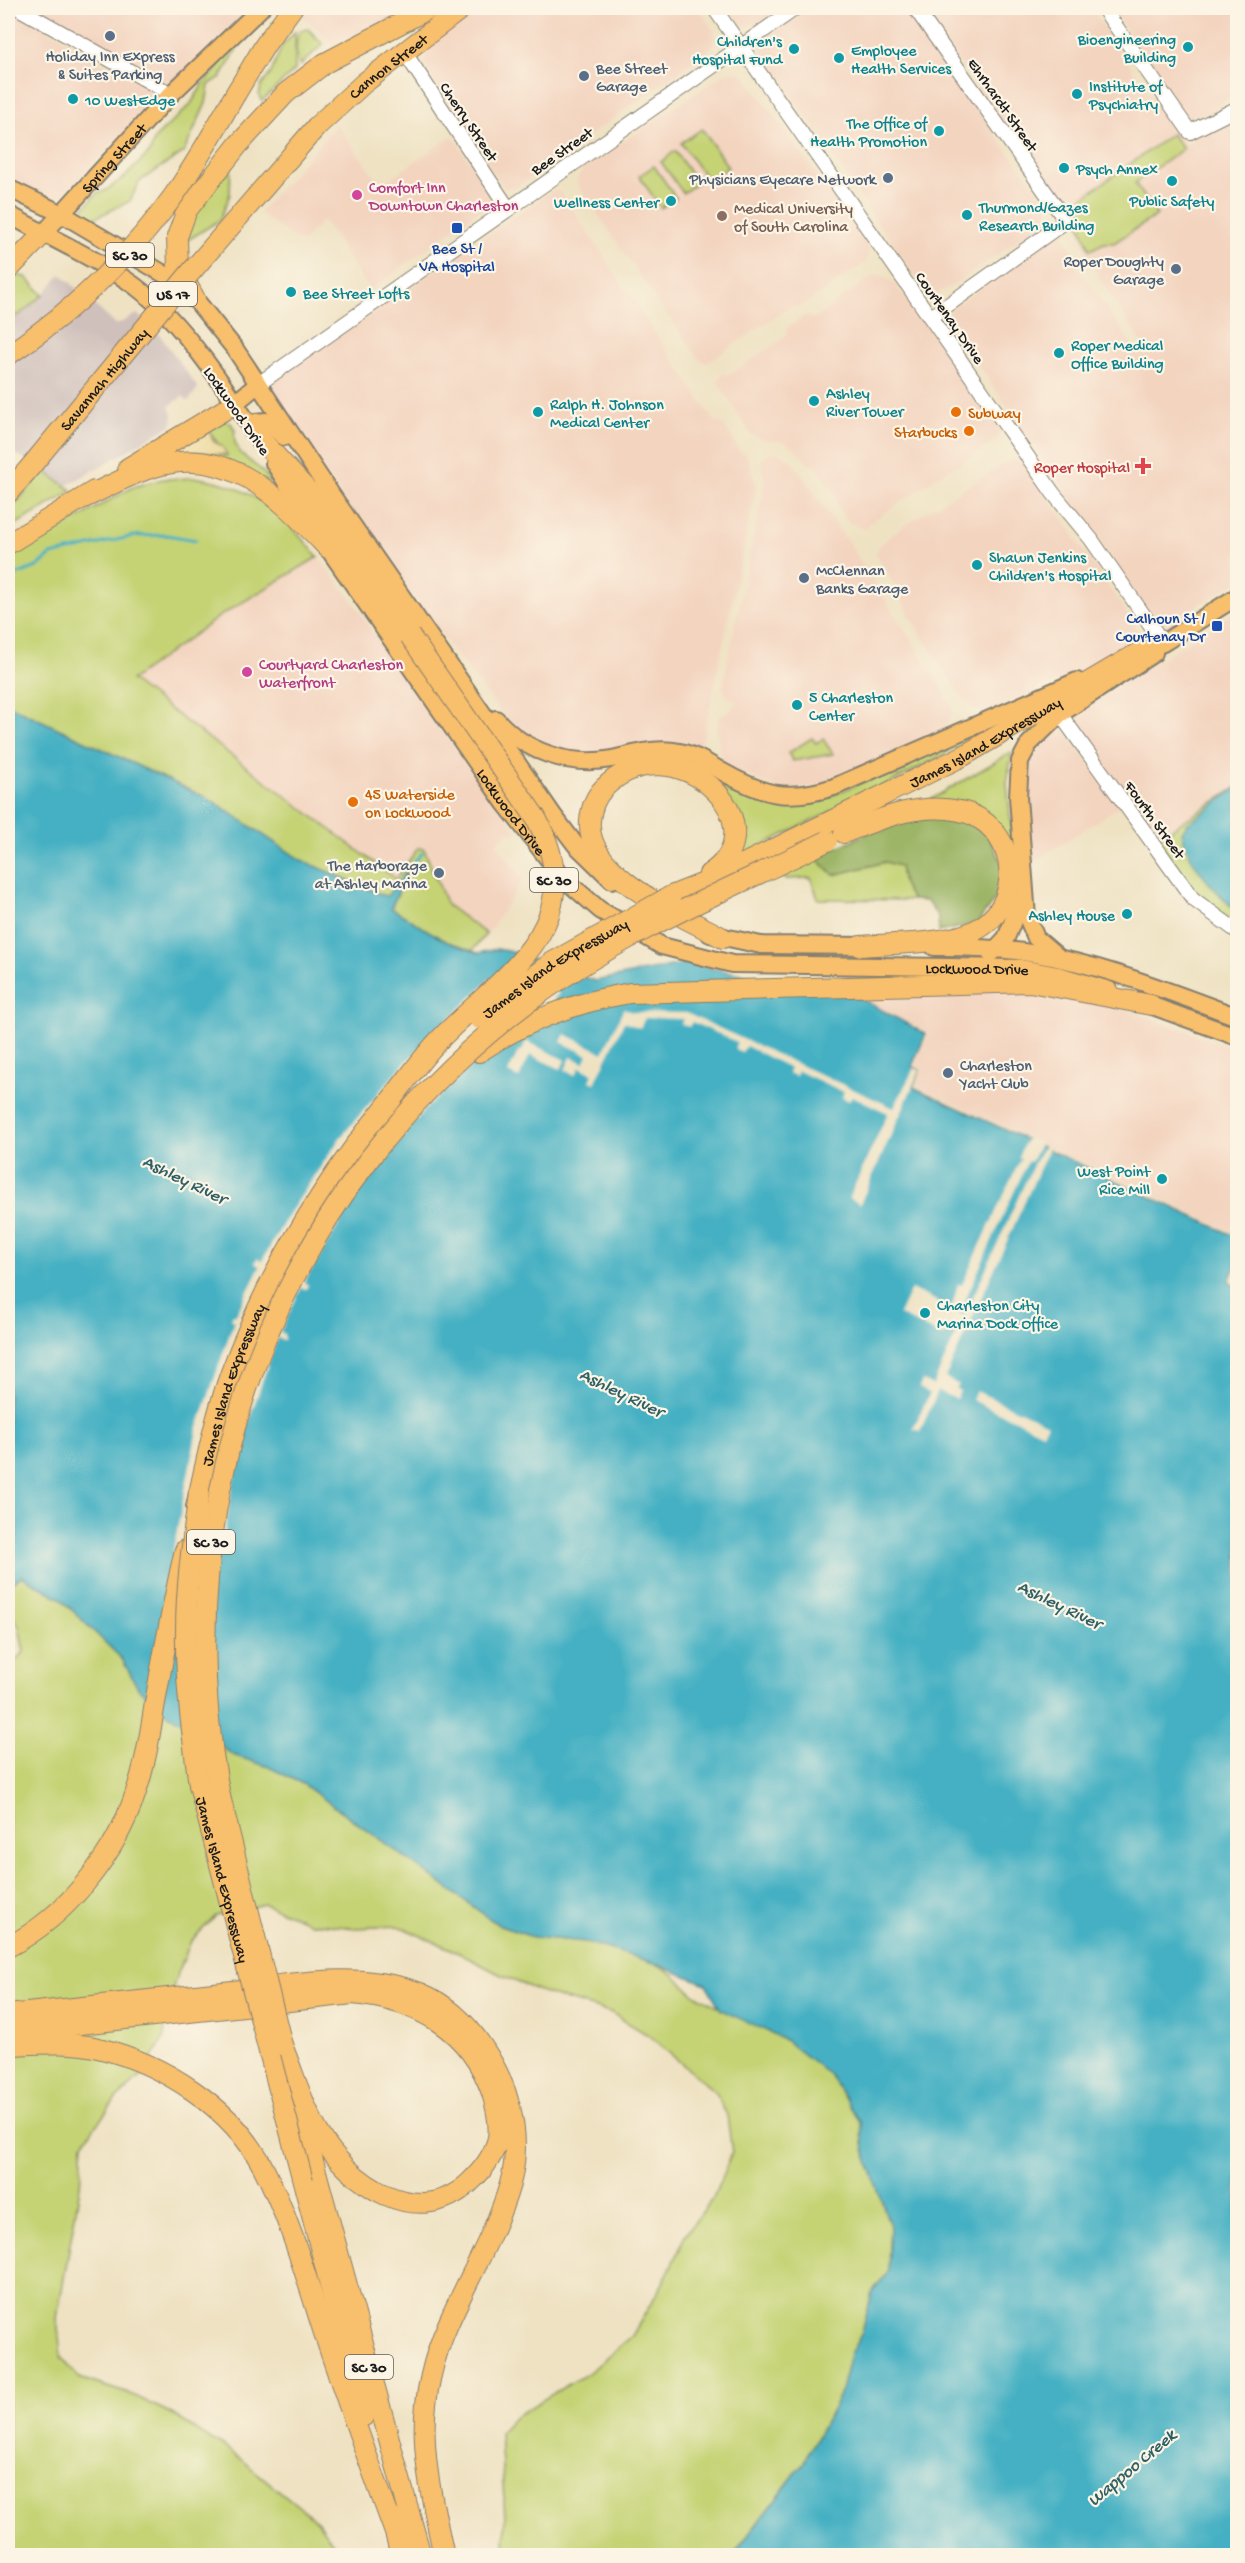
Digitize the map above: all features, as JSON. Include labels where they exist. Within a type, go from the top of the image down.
[{"type":"highway","points":[[8,355],[82,299],[141,237],[172,198],[265,45],[292,8]]},
{"type":"highway","points":[[195,299],[178,268],[177,237],[187,210],[238,145],[286,93],[325,63],[364,40],[430,8]]},
{"type":"highway","name":"Cannon Street","points":[[317,126],[334,108],[462,8]]},
{"type":"highway","name":"Savannah Highway","points":[[8,493],[191,272],[317,126]]},
{"type":"highway","points":[[8,270],[43,234]]},
{"type":"highway","points":[[8,544],[234,404]]},
{"type":"highway","name":"SC 30","points":[[254,432],[316,500],[536,818],[548,846],[554,871],[554,891],[541,936],[529,953],[440,1039],[387,1105]]},
{"type":"highway","points":[[84,498],[153,467],[184,463],[220,466],[243,474],[263,485],[328,548]]},
{"type":"highway","name":"James Island Expressway","points":[[401,2556],[199,1785],[190,1725],[186,1629],[189,1568],[199,1492],[230,1376],[276,1269],[316,1201],[387,1105],[457,1037],[517,987],[584,943],[670,896],[831,834],[1138,653]]},
{"type":"highway","name":"James Island Expressway","points":[[421,2556],[282,2045],[228,1835],[212,1756],[204,1638],[208,1562],[229,1446],[243,1398],[274,1318],[300,1264],[341,1196],[373,1152],[429,1088],[500,1024],[564,977],[666,919],[1060,714]]},
{"type":"highway","points":[[670,896],[724,863],[734,837],[733,825],[718,792],[698,775],[672,766],[642,766],[617,777],[594,800],[589,831],[595,849],[603,861],[644,896],[723,938]]},
{"type":"highway","name":"SC 30","points":[[831,834],[902,812],[940,808],[972,814],[993,828],[1001,839],[1010,878],[1008,892],[995,916],[967,934],[914,944]]},
{"type":"highway","points":[[860,946],[914,944]]},
{"type":"highway","points":[[429,1088],[492,1044],[537,1019],[603,998],[670,990],[914,975],[1030,982],[1151,1005]]},
{"type":"highway","points":[[8,1947],[42,1925],[85,1882],[116,1838],[132,1804],[143,1768],[179,1573],[199,1492]]},
{"type":"highway","points":[[8,2015],[343,1980],[372,1982],[422,1994],[448,2008],[470,2028],[504,2082],[513,2119],[515,2147],[510,2183],[498,2217],[447,2325],[431,2368],[425,2399],[423,2443],[426,2471],[444,2556]]},
{"type":"highway","points":[[8,2032],[353,1994],[401,2002],[446,2026],[468,2046],[486,2076],[496,2105],[498,2137],[488,2162],[462,2190],[436,2202],[404,2202],[387,2197],[349,2170],[318,2132],[282,2045]]},
{"type":"highway","points":[[8,2045],[73,2045],[98,2048],[143,2063],[167,2074],[206,2102],[239,2132],[262,2165],[280,2205],[394,2530]]},
{"type":"main road","name":"Spring Street","points":[[43,234],[171,94],[261,8]]},
{"type":"main road","name":"Lockwood Drive","points":[[8,188],[62,214],[169,278],[195,299],[235,350],[553,815],[575,844],[618,886],[685,925],[723,938],[761,945],[860,946]]},
{"type":"main road","name":"Lockwood Drive","points":[[8,214],[135,286],[188,338],[254,432],[328,548],[497,792],[563,878],[600,910],[662,946],[703,958],[757,966],[914,975],[970,966],[1021,968],[1058,975],[1151,1005],[1238,1037]]},
{"type":"main road","points":[[234,404],[257,385]]},
{"type":"main road","points":[[254,432],[256,422],[270,423],[333,496]]},
{"type":"main road","points":[[454,671],[506,730],[543,753],[588,762],[651,750],[681,752],[698,757],[761,792],[789,796],[812,794],[834,787],[1163,643],[1238,596]]},
{"type":"main road","points":[[1059,958],[1036,938],[1027,918],[1018,798],[1020,761],[1029,744],[1060,714],[1144,662],[1163,643]]},
{"type":"main road","points":[[970,966],[998,949],[1018,913],[1024,892]]},
{"type":"main road","name":"Lockwood Drive","points":[[914,944],[998,949],[1059,958],[1098,967],[1238,1017]]},
{"type":"street","points":[[18,8],[171,94]]},
{"type":"street","name":"Courtenay Drive","points":[[714,8],[1053,493],[1091,539],[1163,643]]},
{"type":"street","name":"Bee Street","points":[[257,385],[796,8]]},
{"type":"street","name":"Ehrhardt Street","points":[[915,8],[1066,221],[931,317]]},
{"type":"street","points":[[1103,8],[1190,132],[1238,108]]},
{"type":"street","name":"Cherry Street","points":[[405,53],[508,208]]},
{"type":"street","name":"Fourth Street","points":[[1060,714],[1193,898],[1238,932]]},
{"type":"shaded area","name":"10 WestEdge","points":[[8,8],[67,41],[71,48],[148,87],[151,93],[151,102],[147,108],[65,193],[51,200],[8,181]]},
{"type":"shaded area","points":[[28,8],[251,8],[178,78],[169,82],[154,77]]},
{"type":"shaded area","points":[[301,8],[419,8],[335,50],[319,30],[298,13]]},
{"type":"shaded area","points":[[479,8],[699,8],[714,31],[714,43],[708,51],[517,187],[504,188],[424,65],[428,46]]},
{"type":"shaded area","points":[[730,8],[781,8],[761,22],[749,26],[741,24]]},
{"type":"shaded area","name":"Medical University of South Carolina","points":[[809,8],[908,8],[998,138],[1048,205],[1047,220],[949,288],[935,294],[924,290],[761,51],[760,45],[764,40]]},
{"type":"shaded area","name":"Roper Hospital","points":[[922,8],[1091,8],[1185,146],[1210,128],[1237,116],[1237,581],[1171,623],[1155,621],[950,324],[948,314],[952,308],[1057,235],[1062,234],[1072,248],[1078,268],[1137,351],[1145,348],[1103,284],[1087,254],[1077,221],[1068,206],[1007,131]]},
{"type":"shaded area","name":"Bioengineering Building","points":[[1112,8],[1237,8],[1237,95],[1225,100],[1213,113],[1196,115],[1187,119]]},
{"type":"shaded area","name":"Medical University of South Carolina","points":[[735,71],[744,75],[867,244],[869,254],[865,263],[800,307],[790,307],[707,363],[701,361],[657,301],[579,187],[577,179],[583,169],[724,74]]},
{"type":"shaded area","points":[[337,125],[381,185],[452,136],[491,194],[491,202],[370,290],[323,220],[302,243],[259,213]]},
{"type":"shaded area","points":[[553,190],[561,192],[714,421],[724,425],[740,452],[747,455],[756,487],[700,754],[557,754],[514,729],[457,656],[348,506],[273,394],[275,380]]},
{"type":"shaded area","points":[[61,274],[116,325],[137,314],[159,334],[198,388],[188,401],[183,396],[169,406],[173,413],[172,425],[66,486],[20,456],[8,452],[8,313],[35,304]]},
{"type":"shaded area","name":"Medical University of South Carolina","points":[[879,275],[892,280],[997,423],[1000,435],[996,441],[937,477],[870,523],[866,530],[849,523],[837,506],[835,493],[816,466],[807,462],[795,448],[784,442],[762,439],[751,434],[717,382],[722,374],[729,375],[785,337],[787,328],[806,315],[814,319],[871,277]]},
{"type":"shaded area","points":[[780,453],[792,461],[849,543],[930,669],[951,704],[952,713],[944,731],[833,783],[785,791],[722,765],[717,730],[719,717],[730,711],[737,700],[726,696],[722,687],[765,482],[761,461],[769,454]]},
{"type":"shaded area","points":[[1012,459],[1025,464],[1136,627],[1139,640],[1117,656],[993,711],[983,712],[973,709],[958,691],[921,635],[876,553],[880,545],[903,526]]},
{"type":"shaded area","points":[[318,557],[355,604],[390,659],[518,833],[509,833],[496,843],[523,880],[482,943],[415,901],[130,679],[223,614]]},
{"type":"shaded area","points":[[1237,610],[1237,787],[1156,839],[1076,726],[1077,712]]},
{"type":"shaded area","points":[[1058,729],[1065,731],[1120,806],[1028,866],[1024,769],[1034,751],[1048,735]]},
{"type":"shaded area","points":[[1009,985],[1112,1004],[1237,1050],[1237,1234],[916,1086],[923,1069],[915,1065],[929,1033],[867,1000],[866,992]]},
{"type":"green space","points":[[308,29],[323,44],[301,65],[296,53],[297,39],[299,31]]},
{"type":"green space","points":[[295,32],[295,70],[262,101],[259,95],[261,86],[271,73],[282,46]]},
{"type":"green space","points":[[234,42],[236,51],[221,77],[209,85],[206,103],[184,152],[140,181],[130,201],[97,217],[81,216],[82,210],[97,193],[103,192],[125,177],[150,152],[155,138],[190,105],[205,81],[218,68],[222,55]]},
{"type":"green space","points":[[702,129],[728,167],[708,181],[681,143]]},
{"type":"green space","points":[[1172,134],[1183,149],[1135,183],[1157,215],[1114,243],[1104,243],[1090,250],[1079,222],[1081,220],[1071,206]]},
{"type":"green space","points":[[675,151],[697,183],[683,193],[661,162]]},
{"type":"green space","points":[[231,161],[230,194],[220,220],[183,243],[185,227]]},
{"type":"green space","points":[[654,166],[676,198],[661,208],[639,176]]},
{"type":"green space","points":[[15,275],[26,277],[43,295],[18,316],[8,313],[8,280]]},
{"type":"green space","points":[[221,420],[230,422],[235,430],[234,439],[237,447],[267,476],[271,483],[183,453],[203,452],[226,456],[210,432],[198,434]]},
{"type":"green space","points":[[44,471],[73,491],[8,529],[8,512]]},
{"type":"green space","points":[[199,478],[235,488],[266,505],[306,542],[318,557],[223,614],[131,680],[396,879],[418,848],[424,849],[447,905],[486,934],[472,951],[445,941],[391,908],[409,870],[387,896],[383,895],[301,860],[211,800],[8,705],[8,558],[133,487],[163,479]]},
{"type":"green space","points":[[1026,710],[892,782],[736,858],[723,787],[726,782],[752,794],[776,801],[800,802],[828,797]]},
{"type":"green space","points":[[812,738],[816,743],[823,739],[833,754],[793,761],[788,753]]},
{"type":"green space","points":[[1012,752],[1007,784],[1014,853],[930,800]]},
{"type":"green space","points":[[1237,787],[1237,925],[1202,900],[1156,839]]},
{"type":"green space","points":[[950,815],[987,833],[1002,863],[998,895],[977,923],[939,932],[938,917],[927,901],[912,900],[903,884],[900,866],[885,862],[834,875],[816,858],[880,829],[913,820]]},
{"type":"green space","points":[[816,858],[834,875],[886,862],[900,866],[903,884],[912,900],[818,899],[811,878],[787,879],[779,876]]},
{"type":"green space","points":[[22,1576],[60,1598],[122,1659],[138,1688],[233,1755],[269,1767],[303,1784],[500,1926],[533,1937],[586,1942],[654,1962],[673,1974],[695,1995],[782,2038],[830,2075],[861,2123],[864,2149],[890,2226],[888,2272],[872,2293],[862,2333],[850,2354],[840,2395],[801,2466],[733,2555],[504,2555],[505,2518],[500,2432],[514,2417],[591,2371],[632,2336],[666,2278],[685,2235],[713,2198],[732,2153],[727,2115],[714,2091],[648,2035],[610,2012],[550,1995],[507,1978],[449,1948],[398,1926],[356,1928],[311,1923],[264,1904],[216,1916],[191,1941],[174,1983],[163,2039],[141,2076],[116,2099],[83,2143],[80,2187],[57,2318],[61,2357],[79,2378],[135,2396],[170,2413],[229,2450],[318,2522],[341,2555],[8,2555],[8,1669],[24,1652],[19,1626],[8,1610],[8,1586]]},
{"type":"sand","points":[[210,432],[213,441],[222,446],[227,455],[194,452],[163,458],[198,434]]},
{"type":"water","points":[[8,705],[211,800],[301,860],[383,895],[387,896],[410,867],[391,908],[445,941],[478,953],[497,949],[512,952],[595,981],[686,963],[860,998],[926,1034],[912,1066],[920,1070],[913,1087],[1237,1237],[1237,1262],[1229,1281],[1238,1288],[1237,2555],[733,2555],[801,2466],[840,2395],[850,2354],[862,2333],[872,2293],[888,2272],[890,2226],[864,2149],[861,2123],[830,2075],[782,2038],[721,2010],[706,1984],[654,1963],[586,1942],[533,1937],[500,1926],[303,1784],[269,1767],[233,1755],[212,1739],[161,1710],[138,1688],[122,1659],[60,1598],[22,1576],[8,1586]]},
{"type":"water","points":[[1237,788],[1237,912],[1196,866],[1182,832],[1187,824]]},
{"type":"pier","points":[[536,959],[559,994],[554,998],[557,1003],[476,1062],[426,1108],[358,1192],[304,1282],[308,1285],[306,1289],[301,1288],[280,1332],[284,1334],[284,1340],[277,1338],[244,1435],[233,1481],[221,1556],[173,1551],[197,1430],[234,1321],[231,1319],[233,1314],[236,1315],[260,1267],[255,1263],[257,1258],[262,1261],[287,1217],[340,1138],[403,1065],[490,979]]},
{"type":"pier","points":[[624,1008],[632,1012],[686,1013],[894,1108],[914,1068],[920,1070],[860,1204],[849,1198],[888,1113],[852,1096],[849,1101],[842,1097],[844,1092],[798,1071],[796,1076],[788,1073],[790,1068],[746,1046],[742,1052],[737,1050],[735,1048],[737,1042],[692,1022],[689,1027],[681,1024],[683,1019],[645,1018],[640,1028],[624,1022],[595,1083],[590,1081],[593,1074],[580,1067],[575,1075],[565,1070],[571,1057],[584,1063],[588,1055],[561,1042],[565,1034],[603,1053]]},
{"type":"pier","points":[[526,1041],[565,1060],[561,1069],[530,1055],[519,1078],[508,1073]]},
{"type":"pier","points":[[1027,1138],[1040,1144],[1031,1162],[1028,1161],[959,1313],[965,1315],[1034,1163],[1044,1146],[1049,1148],[945,1378],[959,1385],[956,1389],[960,1391],[956,1399],[938,1391],[920,1431],[913,1429],[930,1393],[919,1388],[922,1381],[933,1385],[959,1329],[948,1325],[943,1336],[899,1315],[911,1289],[947,1306],[944,1312],[950,1315],[958,1284],[962,1285],[1021,1158],[1018,1157]]},
{"type":"pier","points":[[976,1391],[1048,1424],[1043,1433],[972,1400]]},
{"type":"waterway","points":[[8,578],[37,567],[51,555],[134,536],[167,535],[196,540]]},
{"type":"waterway","points":[[410,867],[422,853]]},
{"type":"place","name":"Holiday Inn Express & Suites Parking","points":[[110,36]]},
{"type":"place","name":"Bioengineering Building","points":[[1188,47]]},
{"type":"place","name":"Children's Hospital Fund","points":[[794,49]]},
{"type":"place","name":"Employee Health Services","points":[[839,58]]},
{"type":"place","name":"Bee Street Garage","points":[[584,76]]},
{"type":"place","name":"Institute of Psychiatry","points":[[1077,94]]},
{"type":"place","name":"10 WestEdge","points":[[73,99]]},
{"type":"place","name":"The Office of Health Promotion","points":[[939,131]]},
{"type":"place","name":"Psych Annex","points":[[1064,168]]},
{"type":"place","name":"Physicians Eyecare Network","points":[[888,178]]},
{"type":"place","name":"Public Safety","points":[[1172,181]]},
{"type":"place","name":"Comfort Inn Downtown Charleston","points":[[357,195]]},
{"type":"place","name":"Wellness Center","points":[[671,201]]},
{"type":"place","name":"Thurmond/Gazes Research Building","points":[[967,215]]},
{"type":"place","name":"Medical University of South Carolina","points":[[722,216]]},
{"type":"place","name":"Bee St / VA Hospital","points":[[457,228]]},
{"type":"place","name":"Roper Doughty Garage","points":[[1176,269]]},
{"type":"place","name":"Bee Street Lofts","points":[[291,292]]},
{"type":"place","name":"Roper Medical Office Building","points":[[1059,353]]},
{"type":"place","name":"Ashley River Tower","points":[[814,401]]},
{"type":"place","name":"Ralph H. Johnson Medical Center","points":[[538,412]]},
{"type":"place","name":"Subway","points":[[956,412]]},
{"type":"place","name":"Starbucks","points":[[969,431]]},
{"type":"place","name":"Roper Hospital","points":[[1143,466]]},
{"type":"place","name":"Shawn Jenkins Children's Hospital","points":[[977,565]]},
{"type":"place","name":"McClennan Banks Garage","points":[[804,578]]},
{"type":"place","name":"Calhoun St / Courtenay Dr","points":[[1217,626]]},
{"type":"place","name":"Courtyard Charleston Waterfront","points":[[247,672]]},
{"type":"place","name":"5 Charleston Center","points":[[797,705]]},
{"type":"place","name":"45 Waterside on Lockwood","points":[[353,802]]},
{"type":"place","name":"The Harborage at Ashley Marina","points":[[439,873]]},
{"type":"place","name":"Ashley House","points":[[1127,914]]},
{"type":"place","name":"Charleston Yacht Club","points":[[948,1073]]},
{"type":"place","name":"West Point Rice Mill","points":[[1162,1179]]},
{"type":"place","name":"Charleston City Marina Dock Office","points":[[925,1313]]},
{"type":"water label","name":"Ashley River","points":[[185,1179]]},
{"type":"water label","name":"Ashley River","points":[[622,1392]]},
{"type":"water label","name":"Ashley River","points":[[1060,1604]]},
{"type":"water label","name":"Wappoo Creek","points":[[1131,2467]]}]
